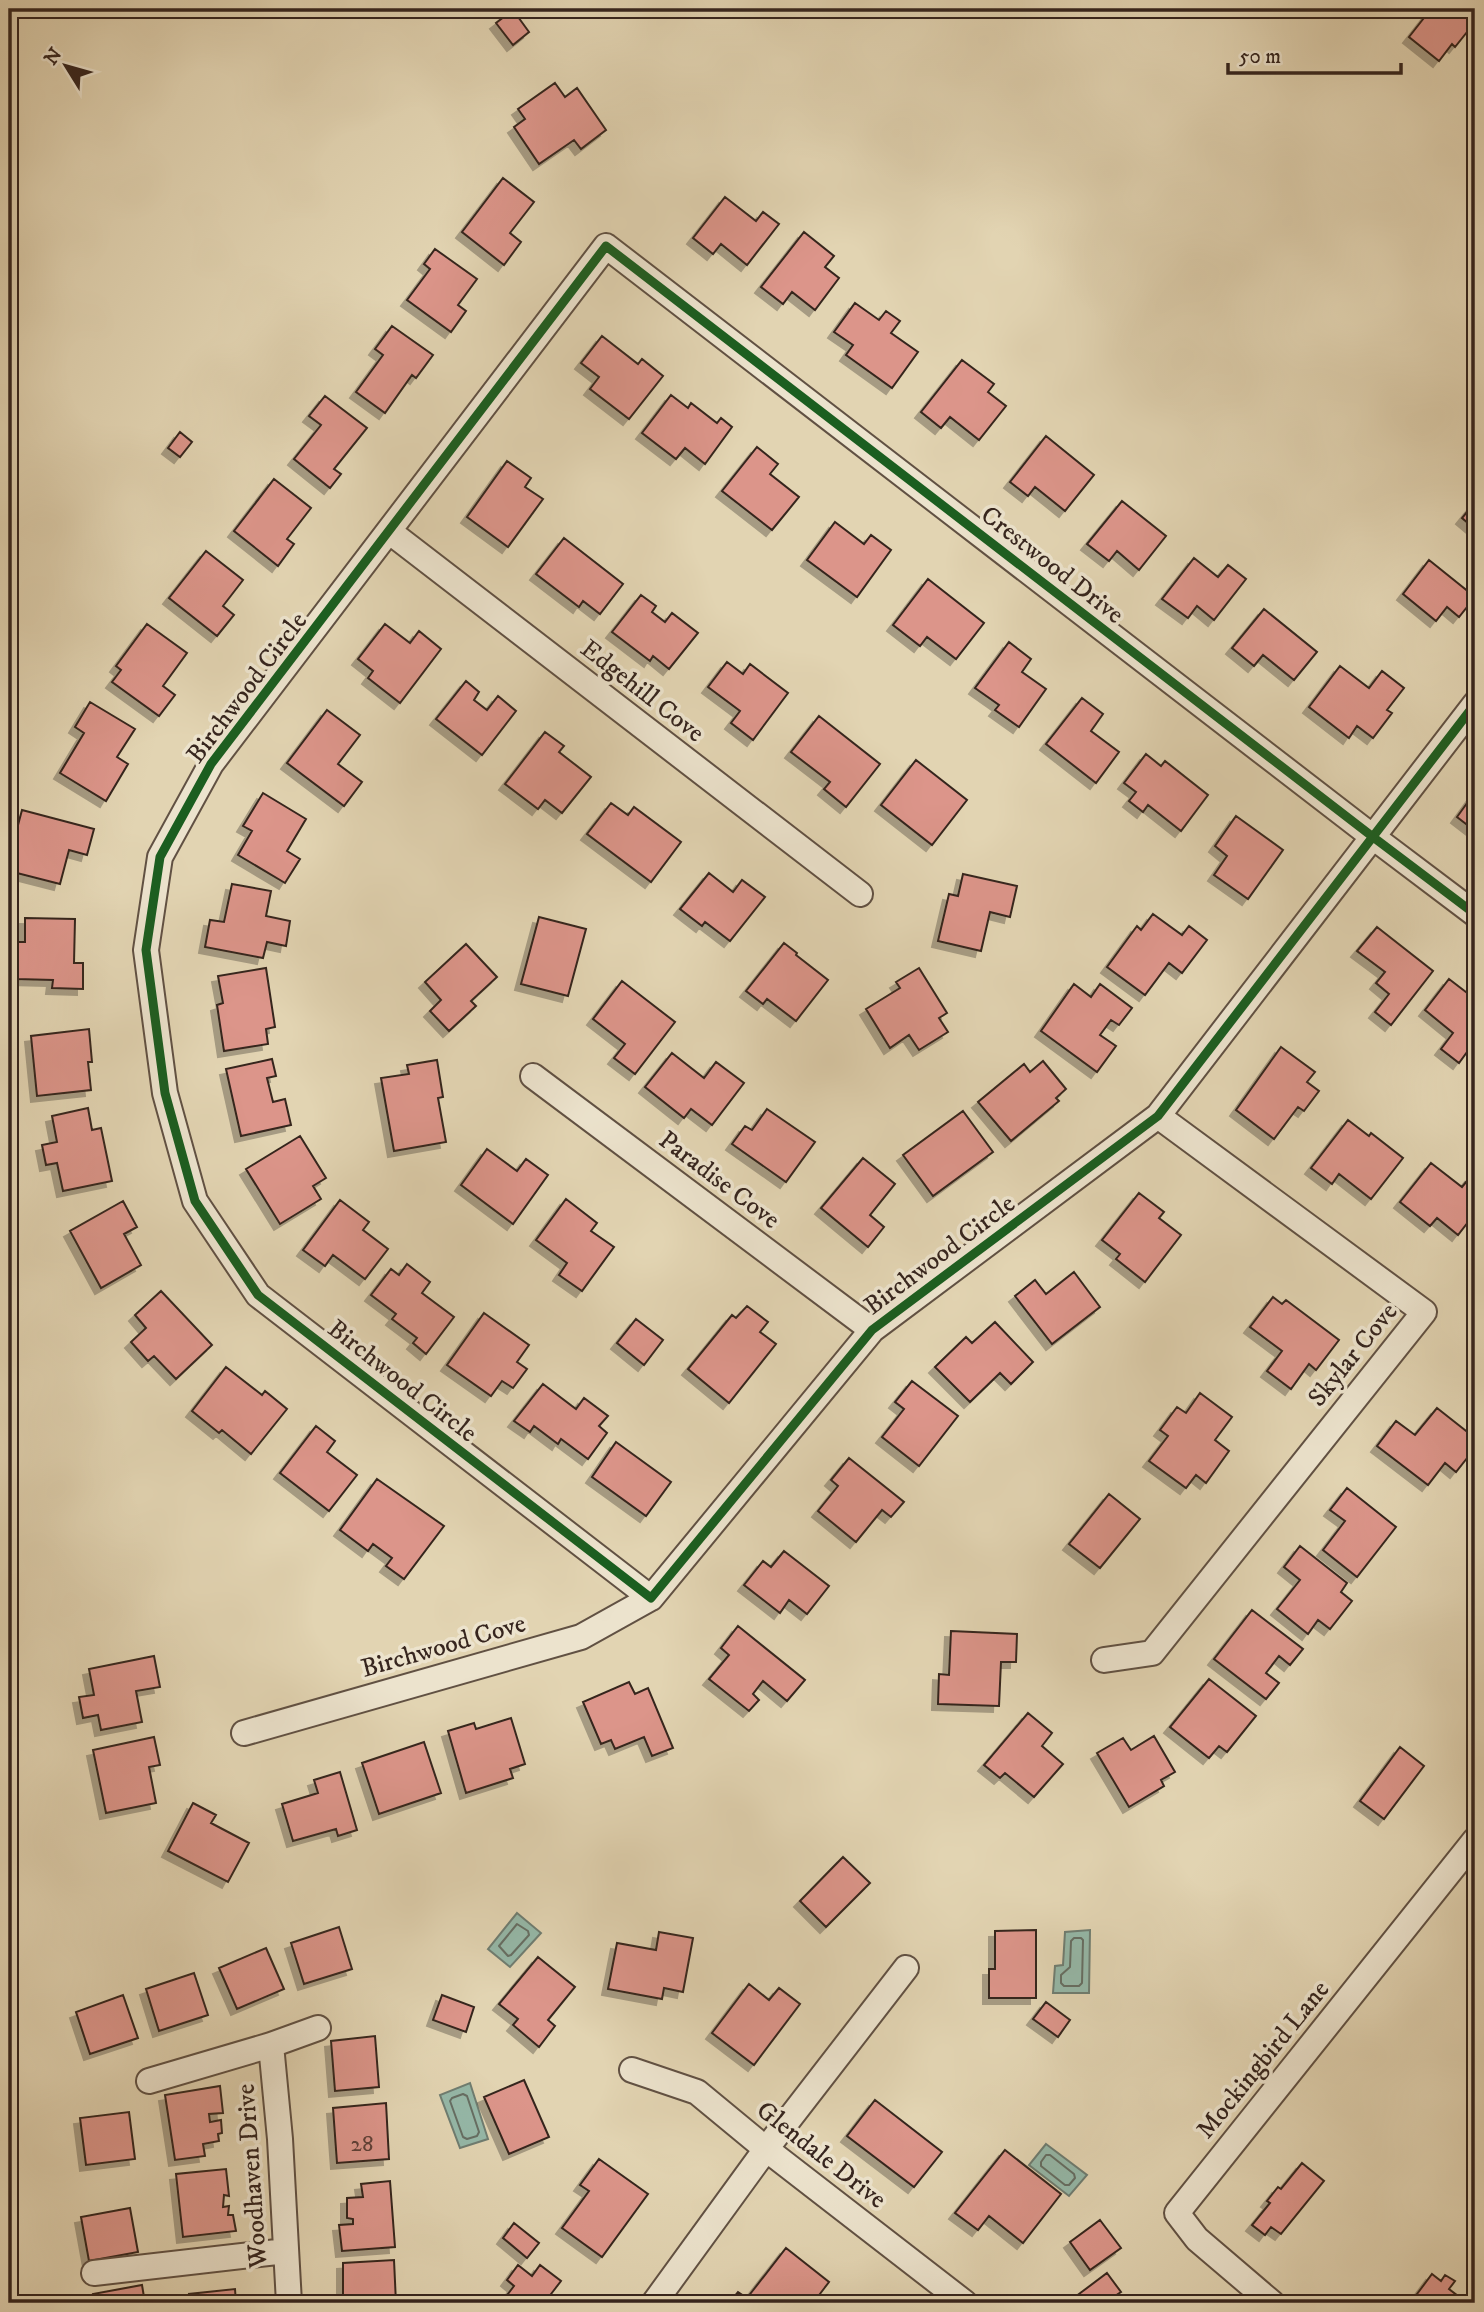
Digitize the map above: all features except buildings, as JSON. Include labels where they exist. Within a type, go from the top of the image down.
[{"type":"street","name":"Birchwood Circle","points":[[606,246],[211,764],[160,857],[146,950],[165,1093],[195,1201],[258,1295],[651,1598],[872,1330],[1158,1116],[1373,837]]},
{"type":"street","name":"Crestwood Drive","points":[[606,246],[1475,915]]},
{"type":"street","name":"Edgehill Cove","points":[[390,532],[860,894]]},
{"type":"street","points":[[1373,837],[1475,704]]},
{"type":"street","name":"Paradise Cove","points":[[533,1076],[872,1330]]},
{"type":"street","name":"Skylar Cove","points":[[1104,1660],[1152,1653],[1424,1312],[1158,1116]]},
{"type":"street","name":"Birchwood Cove","points":[[244,1733],[581,1637],[651,1598]]},
{"type":"street","name":"Mockingbird Lane","points":[[1272,2303],[1197,2239],[1177,2213],[1475,1840]]},
{"type":"street","points":[[654,2303],[766,2149],[906,1968]]},
{"type":"street","points":[[149,2081],[271,2045],[318,2028]]},
{"type":"street","name":"Woodhaven Drive","points":[[271,2045],[280,2139],[289,2303]]},
{"type":"street","name":"Glendale Drive","points":[[632,2070],[697,2092],[766,2149],[965,2303]]},
{"type":"street","points":[[94,2273],[286,2251]]},
{"type":"water","points":[[517,1913],[541,1933],[510,1967],[488,1949]]},
{"type":"water","points":[[1090,1930],[1089,1993],[1053,1993],[1055,1966],[1063,1965],[1065,1932]]},
{"type":"water","points":[[470,2083],[488,2139],[460,2148],[440,2095]]},
{"type":"water","points":[[1046,2144],[1087,2175],[1069,2196],[1029,2165]]},
{"type":"cycle path","points":[[1475,704],[1158,1116],[872,1330],[651,1598],[258,1295],[195,1201],[165,1093],[146,950],[160,857],[211,764],[606,246],[1373,837],[1475,914]]}]
